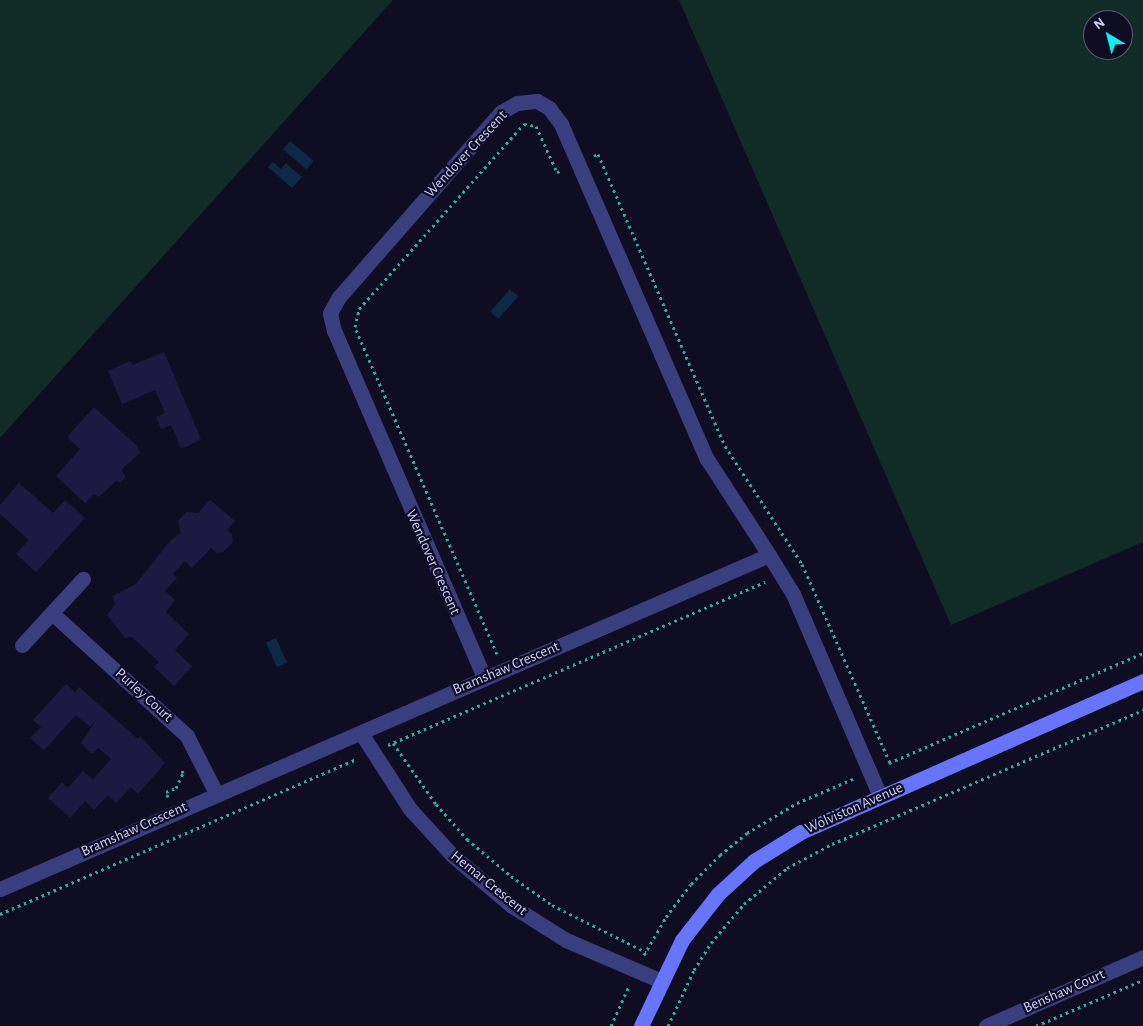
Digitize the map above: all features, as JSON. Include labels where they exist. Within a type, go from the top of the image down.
[{"type":"street","name":"Wendover Crescent","points":[[484,677],[334,331],[330,313],[339,297],[501,112],[517,103],[537,102],[549,108],[560,124],[707,459],[769,555]]},
{"type":"street","name":"Bramshaw Crescent","points":[[0,889],[216,793],[361,733],[484,677],[769,555]]},
{"type":"street","points":[[769,555],[793,594],[880,796]]},
{"type":"street","points":[[22,646],[83,579]]},
{"type":"street","name":"Purley Court","points":[[52,612],[175,722],[187,736],[216,793]]},
{"type":"street","name":"Wolviston Avenue","points":[[641,1026],[682,940],[718,894],[754,860],[801,832],[1143,682]]},
{"type":"street","name":"Hemar Crescent","points":[[361,733],[410,809],[452,855],[512,906],[566,940],[661,981]]},
{"type":"street","name":"Benshaw Court","points":[[986,1026],[1143,957]]},
{"type":"path","points":[[514,691],[356,327],[358,309],[524,124],[536,126],[557,172],[598,154],[725,446],[802,564],[890,763]]},
{"type":"path","points":[[668,1026],[694,970],[711,943],[744,904],[787,868],[832,844],[1143,710]]},
{"type":"path","points":[[394,743],[454,825],[511,876],[552,906],[646,952]]},
{"type":"path","points":[[180,766],[183,773],[176,788],[166,792],[185,834]]},
{"type":"path","points":[[1036,1026],[1143,980]]},
{"type":"green space","points":[[0,0],[393,0],[0,438]]},
{"type":"green space","points":[[679,0],[1143,0],[1143,542],[951,625]]},
{"type":"water","points":[[290,141],[314,161],[307,169],[283,149]]},
{"type":"water","points":[[273,162],[281,169],[286,163],[302,177],[292,188],[268,167]]},
{"type":"water","points":[[510,289],[518,296],[499,319],[490,312]]},
{"type":"water","points":[[276,638],[287,663],[277,667],[266,642]]},
{"type":"building","points":[[164,352],[201,439],[186,447],[181,448],[171,425],[161,429],[156,417],[165,413],[155,390],[122,404],[108,371],[130,361],[132,365]]},
{"type":"building","points":[[94,407],[137,446],[140,453],[121,470],[126,477],[119,483],[117,480],[99,497],[94,494],[85,503],[56,476],[80,449],[67,437]]},
{"type":"building","points":[[19,483],[53,513],[65,500],[85,518],[36,572],[16,554],[29,540],[0,514],[0,505]]},
{"type":"building","points":[[210,500],[235,521],[227,530],[232,535],[233,542],[223,552],[217,553],[211,548],[192,568],[185,561],[173,574],[177,578],[165,591],[175,600],[166,612],[189,634],[175,650],[192,666],[174,686],[154,667],[159,662],[132,637],[125,638],[107,615],[115,605],[113,596],[136,584],[170,541],[181,533],[178,521],[186,512],[198,513]]},
{"type":"building","points":[[66,684],[75,692],[79,687],[138,739],[140,736],[165,763],[138,794],[131,787],[116,803],[108,795],[94,810],[85,801],[70,818],[48,798],[62,782],[68,788],[83,771],[93,779],[111,759],[98,748],[92,754],[81,743],[96,720],[90,727],[76,715],[44,750],[30,738],[41,727],[33,720]]}]
